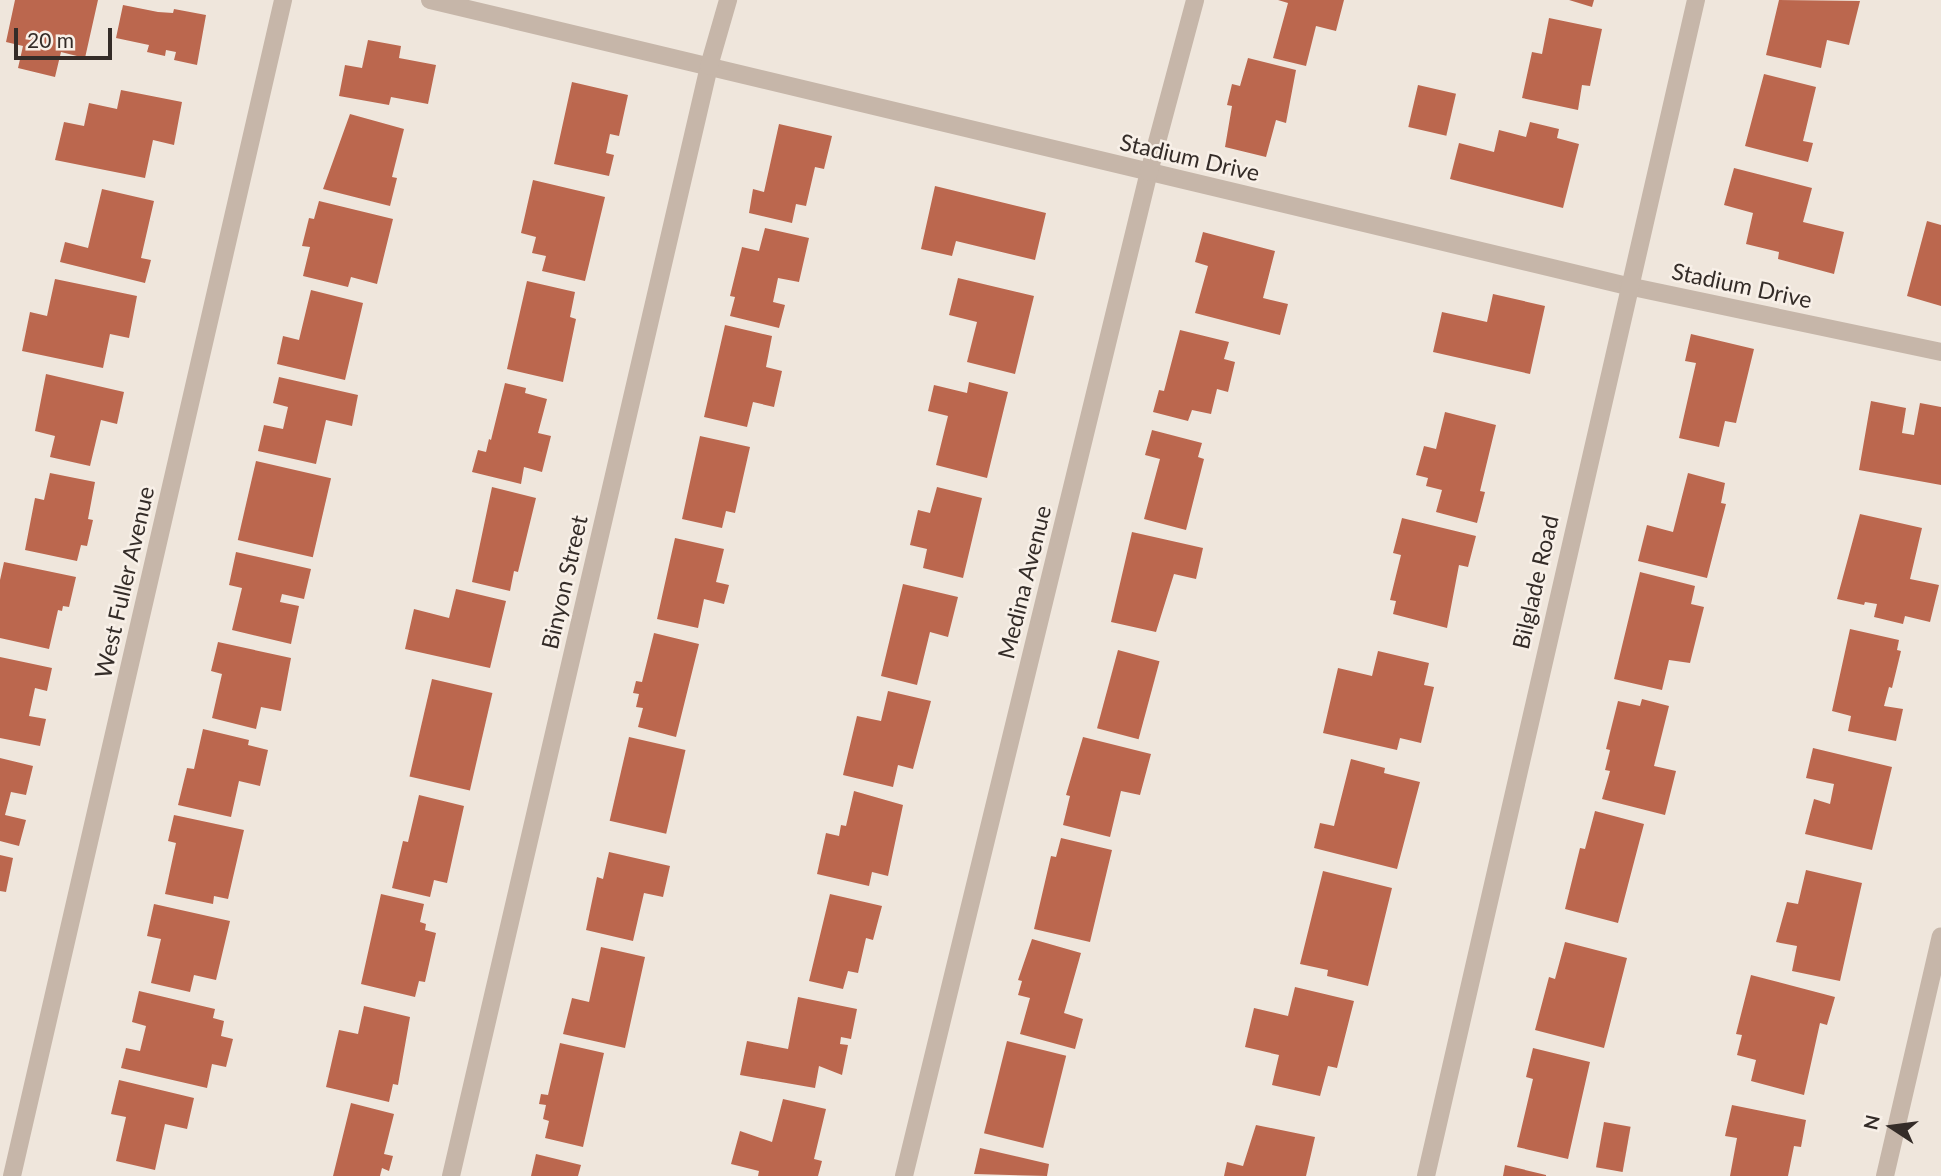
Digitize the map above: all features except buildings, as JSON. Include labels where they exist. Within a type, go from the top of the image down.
[{"type":"street","name":"West Fuller Avenue","points":[[12,1176],[284,0]]},
{"type":"street","name":"Stadium Drive","points":[[430,0],[1628,286],[1941,352]]},
{"type":"street","name":"Binyon Street","points":[[451,1176],[709,66],[728,0]]},
{"type":"street","name":"Medina Avenue","points":[[904,1176],[1149,172],[1195,0]]},
{"type":"street","name":"Bilglade Road","points":[[1426,1176],[1628,286],[1696,0]]},
{"type":"street","points":[[1885,1176],[1941,936]]}]
